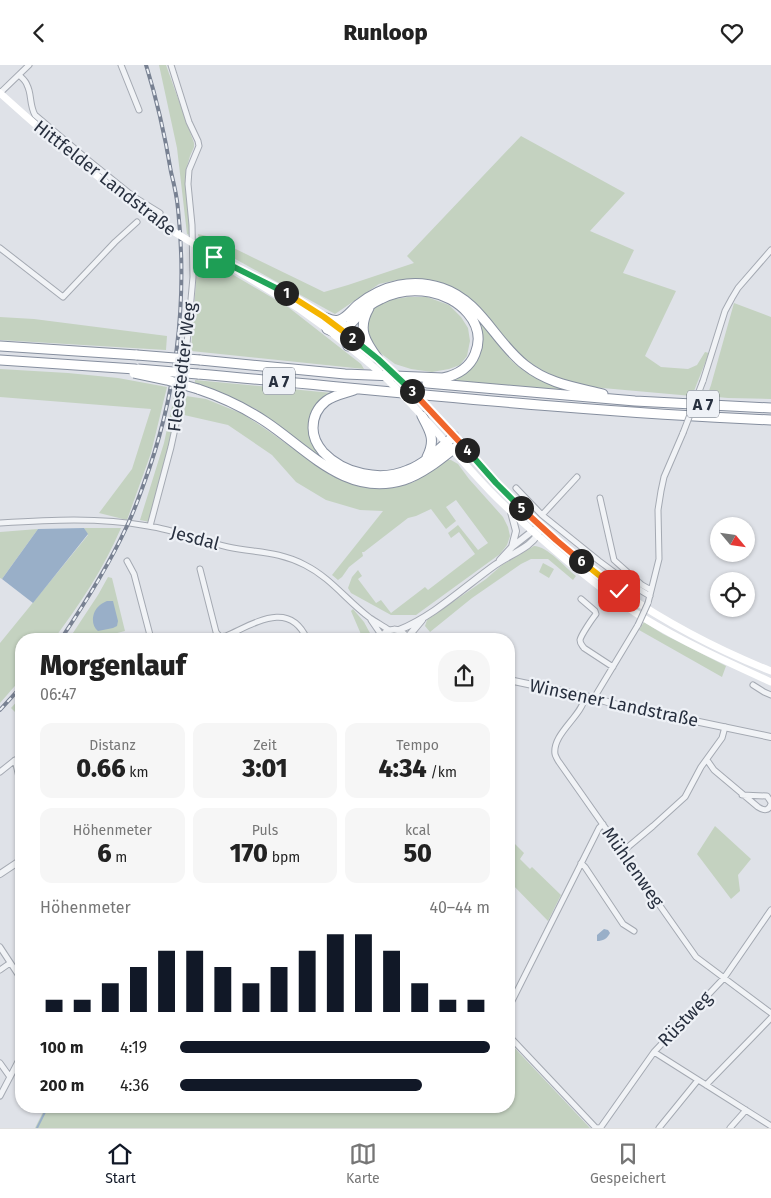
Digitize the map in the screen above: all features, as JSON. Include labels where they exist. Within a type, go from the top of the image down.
[{"type":"highway","points":[[324,317],[337,321],[345,317],[363,301],[393,286],[419,283],[442,288],[457,294],[470,304],[508,349],[524,365],[541,376],[558,383],[635,401]]},
{"type":"highway","points":[[327,329],[334,332],[343,331],[370,305],[383,298],[404,291],[430,292],[453,301],[472,318],[477,329],[477,350],[470,364],[451,376],[443,378],[345,374]]},
{"type":"highway","points":[[370,305],[364,319],[363,331],[367,343],[378,359]]},
{"type":"highway","points":[[345,317],[343,331],[348,346]]},
{"type":"highway","name":"A 7","points":[[0,346],[200,360],[405,381],[635,401],[771,408]]},
{"type":"highway","name":"A 7","points":[[0,361],[198,374],[556,407],[771,420]]},
{"type":"highway","points":[[134,371],[216,395],[254,414],[325,466],[344,477],[358,481],[378,484],[390,483],[403,480],[423,471],[449,446],[454,436]]},
{"type":"highway","points":[[359,389],[334,396],[326,401],[315,415],[313,423],[316,441],[326,455],[340,466],[372,475],[382,476],[400,473],[409,470],[449,446],[461,443]]},
{"type":"highway","points":[[422,415],[431,433],[432,443],[426,459]]},
{"type":"main road","name":"Hittfelder Landstraße","points":[[0,93],[70,154],[144,212],[282,298],[327,329],[369,363],[422,415],[490,491],[534,533],[602,589],[644,618],[719,659],[771,682]]},
{"type":"main road","name":"Hittfelder Landstraße","points":[[214,257],[300,301],[343,331],[378,359],[428,408],[496,483],[541,527],[604,579],[648,606],[660,616],[730,653],[771,671]]},
{"type":"street","points":[[0,93],[29,65]]},
{"type":"street","points":[[121,65],[139,110]]},
{"type":"street","name":"Fleestedter Weg","points":[[150,526],[172,447],[179,410],[193,277],[192,225],[188,184],[189,170],[198,141],[189,122],[171,65]]},
{"type":"street","name":"Hittfelder Landstraße","points":[[19,75],[29,88],[31,108],[35,115],[111,179],[134,197],[160,213]]},
{"type":"street","points":[[0,248],[63,297],[114,242],[137,222]]},
{"type":"street","points":[[594,698],[648,606],[659,559],[658,510],[664,477],[703,381],[725,311],[738,288],[771,250]]},
{"type":"street","points":[[542,515],[577,477]]},
{"type":"street","points":[[516,488],[542,515],[599,561],[630,583],[650,593]]},
{"type":"street","points":[[600,498],[614,560],[650,593]]},
{"type":"street","points":[[512,512],[516,531],[512,547]]},
{"type":"street","name":"Jesdal","points":[[0,523],[77,520],[124,522],[150,526],[230,547],[262,551],[308,566],[328,579],[369,617],[389,630]]},
{"type":"street","points":[[386,633],[389,630],[399,630],[409,626],[428,614],[495,565],[529,544],[535,529],[541,527]]},
{"type":"street","points":[[495,565],[512,547],[534,533]]},
{"type":"street","points":[[127,561],[134,574],[149,633]]},
{"type":"street","points":[[200,569],[217,633]]},
{"type":"street","points":[[581,599],[596,614],[580,641],[582,646],[613,667]]},
{"type":"street","points":[[412,633],[428,614]]},
{"type":"street","points":[[233,633],[268,618],[278,617],[289,619],[298,625],[303,633]]},
{"type":"street","name":"Jesdal","points":[[369,617],[379,633]]},
{"type":"street","points":[[399,630],[403,633]]},
{"type":"street","name":"Winsener Landstraße","points":[[515,681],[771,737]]},
{"type":"street","points":[[752,685],[771,695]]},
{"type":"street","name":"Mühlenweg","points":[[585,697],[583,705],[559,738],[555,755],[559,762],[696,957],[771,1013]]},
{"type":"street","points":[[622,852],[653,827],[685,797],[701,767],[722,738],[722,726]]},
{"type":"street","points":[[707,760],[714,770],[742,795],[762,810],[768,809],[771,803],[767,796],[742,795]]},
{"type":"street","points":[[0,772],[15,761]]},
{"type":"street","points":[[515,995],[599,828],[603,824]]},
{"type":"street","points":[[581,863],[623,924],[634,931]]},
{"type":"street","points":[[0,874],[15,864]]},
{"type":"street","name":"Rüstweg","points":[[598,1128],[601,1127],[654,1052],[724,978],[771,910]]},
{"type":"street","points":[[0,947],[15,970]]},
{"type":"street","points":[[0,970],[10,963]]},
{"type":"street","points":[[706,1085],[771,1018]]},
{"type":"street","points":[[515,1042],[594,1127],[598,1128]]},
{"type":"street","points":[[654,1052],[771,1126]]},
{"type":"street","points":[[0,1063],[10,1077]]},
{"type":"street","points":[[0,1096],[15,1067]]},
{"type":"street","points":[[660,1128],[698,1080]]},
{"type":"street","points":[[730,1128],[746,1110]]},
{"type":"green space","points":[[159,65],[166,65],[194,143],[186,170],[191,236],[187,234],[177,148]]},
{"type":"green space","points":[[521,136],[625,193],[590,231],[634,250],[623,273],[676,291],[645,356],[661,367],[688,369],[697,365],[705,352],[709,353],[692,396],[580,386],[550,375],[521,357],[470,298],[453,288],[436,282],[397,280],[379,284],[335,314],[199,239],[198,234],[211,237],[324,292],[348,285],[414,263],[407,256]]},
{"type":"green space","points":[[198,254],[288,307],[361,364],[364,369],[191,351]]},
{"type":"green space","points":[[427,297],[449,305],[461,317],[468,328],[470,341],[467,356],[460,365],[432,372],[411,369],[395,364],[379,352],[369,339],[365,329],[367,317],[375,306],[388,300]]},
{"type":"green space","points":[[734,303],[771,317],[771,399],[707,396]]},
{"type":"green space","points":[[0,317],[34,319],[167,336],[166,350],[0,340]]},
{"type":"green space","points":[[479,321],[509,358],[524,371],[543,381],[569,390],[448,381],[467,371],[478,359],[482,343]]},
{"type":"green space","points":[[0,369],[118,378],[167,387],[151,453],[127,520],[99,513],[132,469],[151,409],[0,397]]},
{"type":"green space","points":[[195,380],[332,393],[315,407],[313,446],[322,459],[256,409],[195,384]]},
{"type":"green space","points":[[175,392],[178,393],[170,446],[149,522],[140,520],[164,443]]},
{"type":"green space","points":[[186,396],[206,399],[243,414],[330,475],[360,487],[394,488],[414,482],[445,460],[451,460],[458,464],[503,517],[510,536],[507,545],[500,554],[416,615],[391,615],[351,593],[348,588],[352,577],[358,570],[362,576],[358,579],[376,603],[381,600],[391,613],[425,587],[428,590],[475,554],[459,532],[451,538],[448,533],[458,525],[478,550],[488,543],[456,500],[446,507],[456,521],[446,529],[431,509],[408,518],[362,552],[363,556],[349,567],[338,580],[332,575],[383,511],[360,510],[326,500],[296,482],[272,455],[228,425],[184,415]]},
{"type":"green space","points":[[84,528],[121,528],[91,585],[58,633],[15,633],[15,686],[0,703],[0,643],[88,535]]},
{"type":"green space","points":[[38,529],[2,579],[0,578],[0,532]]},
{"type":"green space","points":[[534,546],[545,550],[556,558],[576,576],[573,580],[548,559],[531,559],[472,598],[430,632],[425,626],[427,620],[486,579],[502,565]]},
{"type":"green space","points":[[543,563],[554,569],[549,578],[539,572]]},
{"type":"green space","points":[[108,577],[112,578],[125,631],[117,633],[73,633]]},
{"type":"green space","points":[[353,609],[370,633],[360,633],[351,611]]},
{"type":"green space","points":[[644,622],[663,634],[726,666],[722,677],[639,630]]},
{"type":"green space","points":[[15,704],[15,712],[11,708]]},
{"type":"green space","points":[[715,826],[751,859],[738,875],[740,891],[731,899],[697,854]]},
{"type":"green space","points":[[515,844],[524,853],[520,859],[530,869],[532,867],[561,895],[548,921],[515,887]]},
{"type":"green space","points":[[515,1048],[590,1128],[35,1128],[42,1113],[515,1113]]},
{"type":"water","points":[[84,528],[88,534],[33,603],[2,579],[38,529]]},
{"type":"water","points":[[107,601],[113,601],[118,621],[117,626],[98,631],[93,622],[94,614],[97,608]]},
{"type":"water","points":[[604,929],[608,930],[609,935],[601,941],[597,941],[597,935]]},
{"type":"waterway","points":[[37,1128],[44,1113]]},
{"type":"railway","points":[[65,633],[104,571],[129,523],[164,419],[177,349],[181,279],[178,204],[154,91],[146,65]]},
{"type":"railway","points":[[0,710],[15,694]]},
{"type":"route","points":[[214,257],[300,301],[343,331],[378,359],[446,426],[496,483],[556,540],[619,591]]}]
